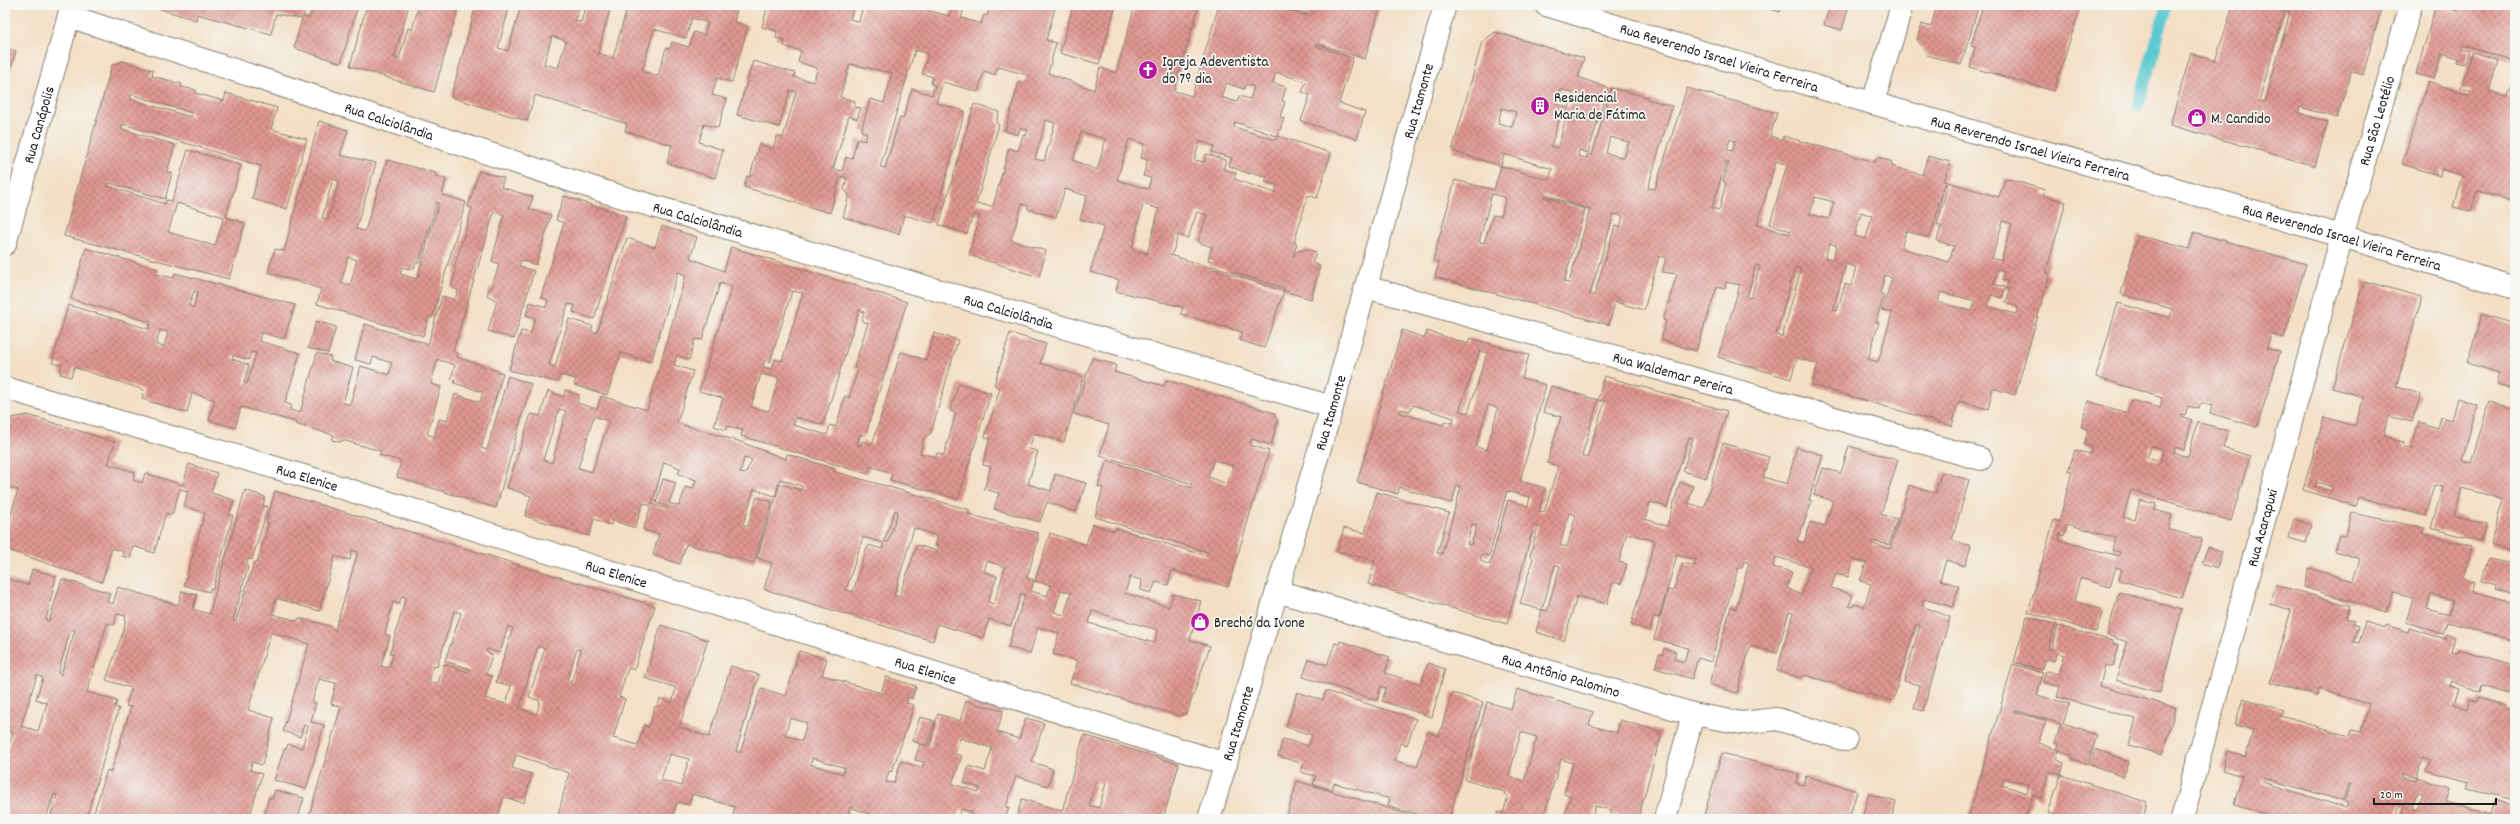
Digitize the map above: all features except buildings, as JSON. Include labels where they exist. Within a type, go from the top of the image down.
[{"type":"street","name":"Rua Itamonte","points":[[1209,819],[1332,407],[1445,5]]},
{"type":"street","name":"Rua Reverendo Israel Vieira Ferreira","points":[[1546,5],[1873,103],[2342,236],[2515,288]]},
{"type":"street","points":[[1873,103],[1902,5]]},
{"type":"street","name":"Rua São Leotélio","points":[[2342,236],[2411,5]]},
{"type":"street","name":"Rua Canápolis","points":[[5,244],[70,11]]},
{"type":"street","name":"Rua Calciolândia","points":[[70,11],[609,193],[1332,407]]},
{"type":"street","name":"Rua Acarapuxi","points":[[2182,819],[2342,236]]},
{"type":"street","name":"Rua Waldemar Pereira","points":[[1366,287],[1980,459]]},
{"type":"street","name":"Rua Elenice","points":[[5,388],[317,480],[1226,764]]},
{"type":"street","name":"Rua Antônio Palomino","points":[[1277,591],[1693,714],[1742,723],[1777,719],[1846,740]]},
{"type":"street","points":[[1665,819],[1693,714]]},
{"type":"waterway","points":[[2138,105],[2167,5]]},
{"type":"place","name":"Igreja Adeventista do 7º dia","points":[[1148,70]]},
{"type":"place","name":"Residencial Maria de Fátima","points":[[1540,106]]},
{"type":"place","name":"M. Candido","points":[[2197,118]]},
{"type":"place","name":"Brechó da Ivone","points":[[1200,622]]}]
